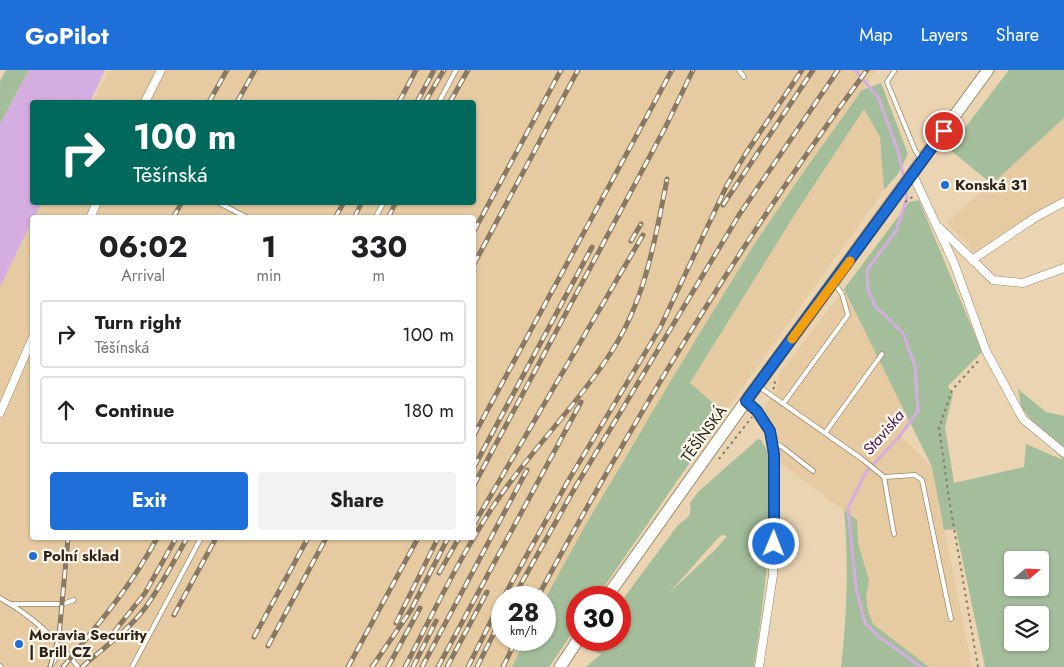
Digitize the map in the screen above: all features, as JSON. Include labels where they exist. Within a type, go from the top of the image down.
[{"type":"main road","name":"TĚŠÍNSKÁ","points":[[615,586],[746,401],[900,193],[988,70]]},
{"type":"main road","points":[[560,667],[571,651]]},
{"type":"street","points":[[145,100],[161,70]]},
{"type":"street","points":[[913,175],[954,263],[986,351],[1023,419],[1064,454]]},
{"type":"street","points":[[972,260],[1036,217],[1064,202]]},
{"type":"street","points":[[937,225],[994,280],[1024,283],[1064,268]]},
{"type":"street","points":[[0,413],[30,344]]},
{"type":"street","points":[[746,401],[757,411],[770,431],[774,454],[773,575],[759,667]]},
{"type":"lane","points":[[440,100],[456,70]]},
{"type":"lane","points":[[739,70],[744,77]]},
{"type":"lane","points":[[895,70],[887,82],[915,150],[922,161]]},
{"type":"lane","points":[[223,205],[242,215]]},
{"type":"lane","points":[[783,404],[848,315],[842,294],[834,283]]},
{"type":"lane","points":[[825,433],[882,354]]},
{"type":"lane","points":[[758,386],[862,459],[884,477],[894,534]]},
{"type":"lane","points":[[772,443],[781,446],[813,471]]},
{"type":"lane","points":[[884,477],[916,475],[922,480],[951,619]]},
{"type":"lane","points":[[132,667],[200,540]]},
{"type":"lane","points":[[0,598],[26,614],[62,648],[78,667]]},
{"type":"lane","points":[[11,604],[63,604],[74,600]]},
{"type":"lane","points":[[50,667],[62,648]]},
{"type":"path","points":[[978,667],[950,505],[939,428],[952,390],[986,351]]},
{"type":"shaded area","points":[[29,70],[105,70],[91,100],[30,100],[30,205],[41,205],[35,215],[30,215],[30,225],[0,287],[0,124]]},
{"type":"shaded area","points":[[110,70],[877,70],[753,246],[628,452],[552,586],[491,586],[491,651],[520,651],[512,667],[0,667],[0,287],[30,225],[30,540],[476,540],[476,215],[35,215],[40,205],[476,205],[476,100],[93,100]]},
{"type":"shaded area","points":[[864,108],[880,137],[884,190],[724,413],[690,384],[795,214]]},
{"type":"shaded area","points":[[1064,118],[1064,200],[974,253],[947,222]]},
{"type":"shaded area","points":[[844,289],[901,333],[916,408],[901,436],[932,467],[972,667],[929,667],[873,624],[866,597],[869,580],[858,543],[857,520],[779,462],[769,420],[763,410],[777,389],[778,376]]},
{"type":"green space","points":[[6,70],[29,70],[0,124],[0,81]]},
{"type":"green space","points":[[1009,70],[1064,70],[1064,118],[992,184],[949,149]]},
{"type":"green space","points":[[881,83],[908,154],[898,174],[884,190],[880,137],[864,109],[795,214],[690,383],[724,413],[605,586],[566,586],[566,642],[549,667],[512,667],[520,651],[556,651],[556,586],[552,586],[585,526],[673,377],[753,246],[862,90]]},
{"type":"green space","points":[[919,200],[982,352],[948,386],[953,394],[945,427],[954,483],[1024,467],[1026,444],[1063,460],[1021,407],[1018,389],[1046,412],[1064,416],[1064,667],[985,667],[956,529],[944,530],[932,467],[844,289],[909,202]]},
{"type":"green space","points":[[758,439],[761,440],[768,452],[770,461],[770,492],[767,566],[754,667],[586,667],[601,654],[592,651],[631,651],[631,588],[678,525],[688,516],[690,503],[698,492]],"holes":[[[722,535],[727,536],[716,549],[669,593],[717,539]]]},
{"type":"green space","points":[[844,510],[857,520],[858,543],[869,580],[866,597],[868,610],[873,624],[929,667],[841,667],[847,588]]},
{"type":"waterway","name":"Staviska","points":[[855,70],[878,97],[898,151],[904,179]]},
{"type":"waterway","name":"Staviska","points":[[905,187],[907,198],[896,231],[867,270],[868,290],[875,306],[903,333],[915,366],[918,411],[899,437],[866,472],[848,508],[856,588],[865,623],[878,636],[921,667]]},
{"type":"railway","points":[[210,100],[227,70]]},
{"type":"railway","points":[[238,100],[255,70]]},
{"type":"railway","points":[[400,100],[416,70]]},
{"type":"railway","points":[[418,100],[434,70]]},
{"type":"railway","points":[[426,100],[444,70]]},
{"type":"railway","points":[[451,100],[468,70]]},
{"type":"railway","points":[[476,227],[561,70]]},
{"type":"railway","points":[[476,260],[578,70]]},
{"type":"railway","points":[[476,431],[672,70]]},
{"type":"railway","points":[[476,481],[666,126],[693,70]]},
{"type":"railway","points":[[510,586],[568,481],[660,328],[727,185],[746,153],[802,70]]},
{"type":"railway","points":[[723,205],[813,70]]},
{"type":"railway","points":[[520,586],[576,486],[739,215],[838,70]]},
{"type":"railway","points":[[544,586],[652,395],[734,262],[821,133],[867,70]]},
{"type":"railway","points":[[476,534],[506,488],[582,393],[622,334],[632,313],[647,270],[667,179]]},
{"type":"railway","points":[[175,215],[180,205]]},
{"type":"railway","points":[[337,215],[342,205]]},
{"type":"railway","points":[[356,215],[360,205]]},
{"type":"railway","points":[[390,215],[394,205]]},
{"type":"railway","points":[[631,241],[641,224]]},
{"type":"railway","points":[[476,521],[643,235]]},
{"type":"railway","points":[[476,463],[592,247]]},
{"type":"railway","points":[[438,667],[581,402]]},
{"type":"railway","points":[[422,667],[527,470]]},
{"type":"railway","points":[[50,667],[59,636],[68,540]]},
{"type":"railway","points":[[63,667],[125,589],[156,540]]},
{"type":"railway","points":[[114,632],[145,593],[175,540]]},
{"type":"railway","points":[[82,667],[123,632],[145,608],[186,540]]},
{"type":"railway","points":[[174,615],[215,540]]},
{"type":"railway","points":[[254,637],[307,540]]},
{"type":"railway","points":[[268,646],[325,540]]},
{"type":"railway","points":[[348,667],[417,540]]},
{"type":"railway","points":[[396,623],[437,540]]},
{"type":"railway","points":[[372,667],[411,610],[447,540]]},
{"type":"railway","points":[[439,573],[458,540]]},
{"type":"railway","points":[[405,667],[473,540]]},
{"type":"railway","points":[[447,667],[487,592]]},
{"type":"railway","points":[[388,667],[420,608]]},
{"type":"railway","points":[[413,667],[436,621]]},
{"type":"railway","points":[[468,667],[491,621]]},
{"type":"railway","points":[[477,667],[491,639]]},
{"type":"railway","points":[[503,667],[511,651]]},
{"type":"slow traffic","points":[[792,339],[850,261]]},
{"type":"place","name":"Konská 31","points":[[945,185]]},
{"type":"place","name":"Polní sklad","points":[[33,556]]},
{"type":"place","name":"Moravia Security | Brill CZ","points":[[19,644]]},
{"type":"route","points":[[774,544],[774,454],[770,431],[757,411],[746,401],[944,131]]}]
